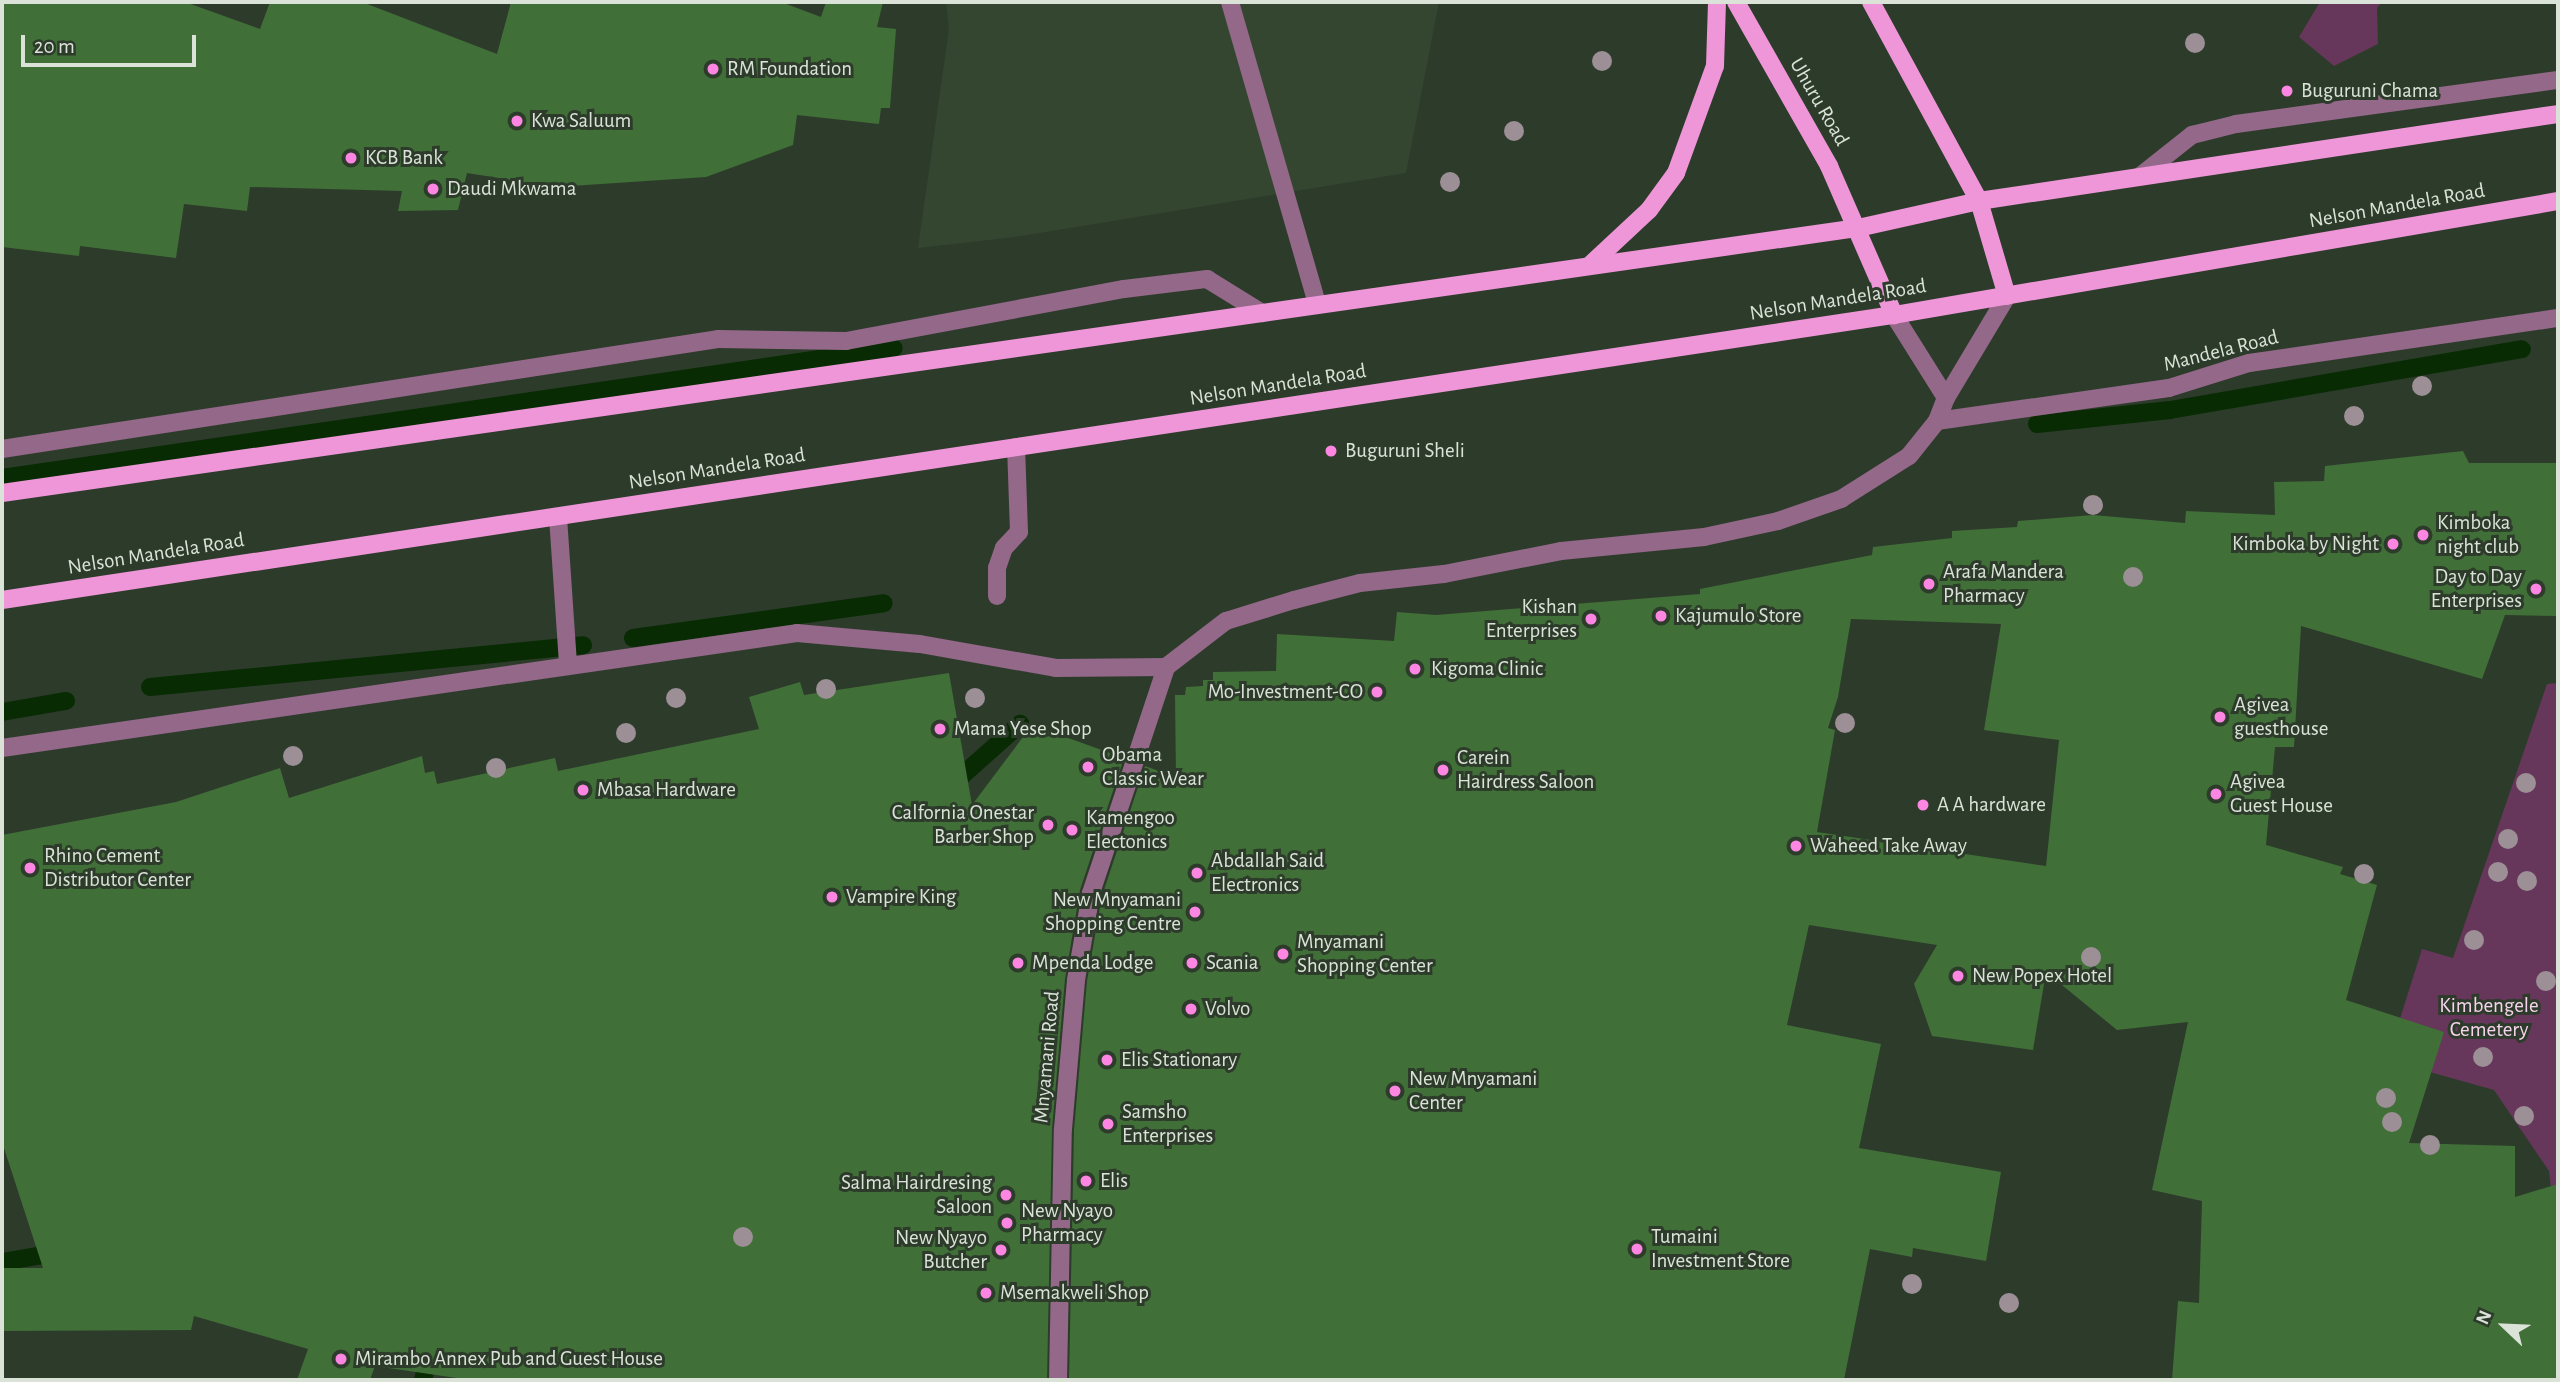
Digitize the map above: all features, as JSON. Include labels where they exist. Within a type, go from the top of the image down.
[{"type":"main road","points":[[1590,265],[1649,210],[1676,173],[1715,66],[1717,2]]},
{"type":"main road","name":"Uhuru Road","points":[[1736,2],[1858,228],[1894,315]]},
{"type":"main road","points":[[1871,2],[1979,201],[2007,296]]},
{"type":"main road","points":[[2,493],[1858,228],[1979,201],[2558,114]]},
{"type":"main road","name":"Nelson Mandela Road","points":[[2,600],[1894,315],[2558,201]]},
{"type":"street","points":[[1230,2],[1317,304]]},
{"type":"street","points":[[2139,177],[2192,135],[2236,124],[2558,80]]},
{"type":"street","points":[[2,449],[718,339],[846,341],[1124,289],[1207,279],[1262,313]]},
{"type":"street","points":[[2,748],[568,663],[797,633],[920,644],[1056,668],[1166,667],[1226,621],[1360,583],[1444,574],[1561,551],[1704,537],[1778,521],[1841,499],[1909,456],[1937,421],[1945,398],[2007,296]]},
{"type":"street","points":[[1894,315],[1945,398]]},
{"type":"street","name":"Mandela Road","points":[[1937,421],[2169,388],[2249,363],[2558,318]]},
{"type":"street","points":[[997,596],[997,568],[1004,548],[1019,532],[1016,447]]},
{"type":"street","points":[[558,516],[568,663]]},
{"type":"street","name":"Mnyamani Road","points":[[1059,1380],[1062,1142],[1076,980],[1091,893],[1166,667]]},
{"type":"shaded area","points":[[946,2],[1439,2],[1406,173],[1015,237],[918,248],[949,29]]},
{"type":"green space","points":[[2320,2],[2382,2],[2377,8],[2378,44],[2334,66],[2299,37]]},
{"type":"green space","name":"Kimbengele Cemetery","points":[[2558,683],[2558,1245],[2549,1171],[2494,1090],[2387,1060],[2422,949],[2453,958],[2547,684]]},
{"type":"building","points":[[2,2],[185,2],[260,29],[270,2],[362,2],[497,54],[511,2],[781,2],[821,17],[826,2],[883,2],[877,27],[896,29],[890,108],[881,108],[879,124],[797,115],[793,145],[706,177],[556,187],[467,173],[458,210],[398,211],[402,191],[250,187],[247,211],[184,204],[176,258],[80,246],[79,256],[2,247]]},
{"type":"building","points":[[2463,451],[2469,463],[2558,463],[2558,616],[2505,615],[2482,679],[2301,626],[2294,747],[2275,747],[2266,845],[2343,867],[2340,874],[2377,885],[2346,1000],[2444,1032],[2409,1143],[2515,1146],[2515,1197],[2558,1184],[2558,1380],[2172,1380],[2178,1301],[2199,1303],[2202,1201],[2152,1190],[2188,1022],[2117,1030],[2046,972],[2033,1050],[1932,1036],[1914,984],[1937,945],[1809,925],[1787,1025],[1881,1044],[1859,1148],[2001,1172],[1986,1261],[1913,1248],[1912,1257],[1870,1249],[1844,1380],[1069,1380],[1074,1130],[1087,981],[1102,896],[1145,766],[1176,777],[1175,695],[1185,695],[1186,687],[1203,686],[1203,680],[1213,680],[1213,672],[1276,671],[1277,634],[1394,641],[1397,612],[1436,615],[1700,594],[1700,589],[1872,555],[1873,547],[1952,538],[1952,531],[2017,527],[2018,521],[2093,515],[2185,523],[2186,511],[2275,515],[2274,482],[2324,481],[2325,466]],"holes":[[[1851,619],[2001,624],[1984,730],[2059,740],[2046,866],[1817,832],[1835,730],[1828,728],[1838,697]]]},
{"type":"building","points":[[949,673],[972,805],[1032,725],[1124,758],[1080,890],[1065,979],[1052,1129],[1047,1380],[470,1380],[375,1366],[370,1380],[297,1380],[308,1349],[194,1316],[191,1330],[2,1331],[2,1268],[43,1268],[2,1142],[2,835],[176,802],[280,768],[289,798],[422,756],[425,773],[434,771],[437,784],[555,758],[558,771],[759,729],[749,697],[800,682],[804,695]]},
{"type":"waterway","points":[[2,478],[894,348]]},
{"type":"waterway","points":[[2037,424],[2170,410],[2522,349]]},
{"type":"waterway","points":[[633,638],[884,603]]},
{"type":"waterway","points":[[150,687],[583,645]]},
{"type":"waterway","points":[[2,712],[66,701]]},
{"type":"waterway","points":[[947,789],[1020,724]]},
{"type":"waterway","points":[[2,1262],[61,1252]]},
{"type":"waterway","points":[[423,1380],[430,1351]]},
{"type":"place","name":"RM Foundation","points":[[713,69]]},
{"type":"place","name":"Buguruni Chama","points":[[2287,91]]},
{"type":"place","name":"Kwa Saluum","points":[[517,121]]},
{"type":"place","name":"KCB Bank","points":[[351,158]]},
{"type":"place","name":"Daudi Mkwama","points":[[433,189]]},
{"type":"place","name":"Buguruni Sheli","points":[[1331,451]]},
{"type":"place","name":"Kimboka night club","points":[[2423,535]]},
{"type":"place","name":"Kimboka by Night","points":[[2393,544]]},
{"type":"place","name":"Arafa Mandera Pharmacy","points":[[1929,584]]},
{"type":"place","name":"Day to Day Enterprises","points":[[2536,589]]},
{"type":"place","name":"Kajumulo Store","points":[[1661,616]]},
{"type":"place","name":"Kishan Enterprises","points":[[1591,619]]},
{"type":"place","name":"Kigoma Clinic","points":[[1415,669]]},
{"type":"place","name":"Mo-Investment-CO","points":[[1377,692]]},
{"type":"place","name":"Agivea guesthouse","points":[[2220,717]]},
{"type":"place","name":"Mama Yese Shop","points":[[940,729]]},
{"type":"place","name":"Obama Classic Wear","points":[[1088,767]]},
{"type":"place","name":"Carein Hairdress Saloon","points":[[1443,770]]},
{"type":"place","name":"Mbasa Hardware","points":[[583,790]]},
{"type":"place","name":"Agivea Guest House","points":[[2216,794]]},
{"type":"place","name":"A A hardware","points":[[1923,805]]},
{"type":"place","name":"Calfornia Onestar Barber Shop","points":[[1048,825]]},
{"type":"place","name":"Kamengoo Electonics","points":[[1072,830]]},
{"type":"place","name":"Waheed Take Away","points":[[1796,846]]},
{"type":"place","name":"Rhino Cement Distributor Center","points":[[30,868]]},
{"type":"place","name":"Abdallah Said Electronics","points":[[1197,873]]},
{"type":"place","name":"Vampire King","points":[[832,897]]},
{"type":"place","name":"New Mnyamani Shopping Centre","points":[[1195,912]]},
{"type":"place","name":"Mnyamani Shopping Center","points":[[1283,954]]},
{"type":"place","name":"Mpenda Lodge","points":[[1018,963]]},
{"type":"place","name":"Scania","points":[[1192,963]]},
{"type":"place","name":"New Popex Hotel","points":[[1958,976]]},
{"type":"place","name":"Volvo","points":[[1191,1009]]},
{"type":"place","name":"Elis Stationary","points":[[1107,1060]]},
{"type":"place","name":"New Mnyamani Center","points":[[1395,1091]]},
{"type":"place","name":"Samsho Enterprises","points":[[1108,1124]]},
{"type":"place","name":"Elis","points":[[1086,1181]]},
{"type":"place","name":"Salma Hairdresing Saloon","points":[[1006,1195]]},
{"type":"place","name":"New Nyayo Pharmacy","points":[[1007,1223]]},
{"type":"place","name":"Tumaini Investment Store","points":[[1637,1249]]},
{"type":"place","name":"New Nyayo Butcher","points":[[1001,1250]]},
{"type":"place","name":"Msemakweli Shop","points":[[986,1293]]},
{"type":"place","name":"Mirambo Annex Pub and Guest House","points":[[341,1359]]}]
